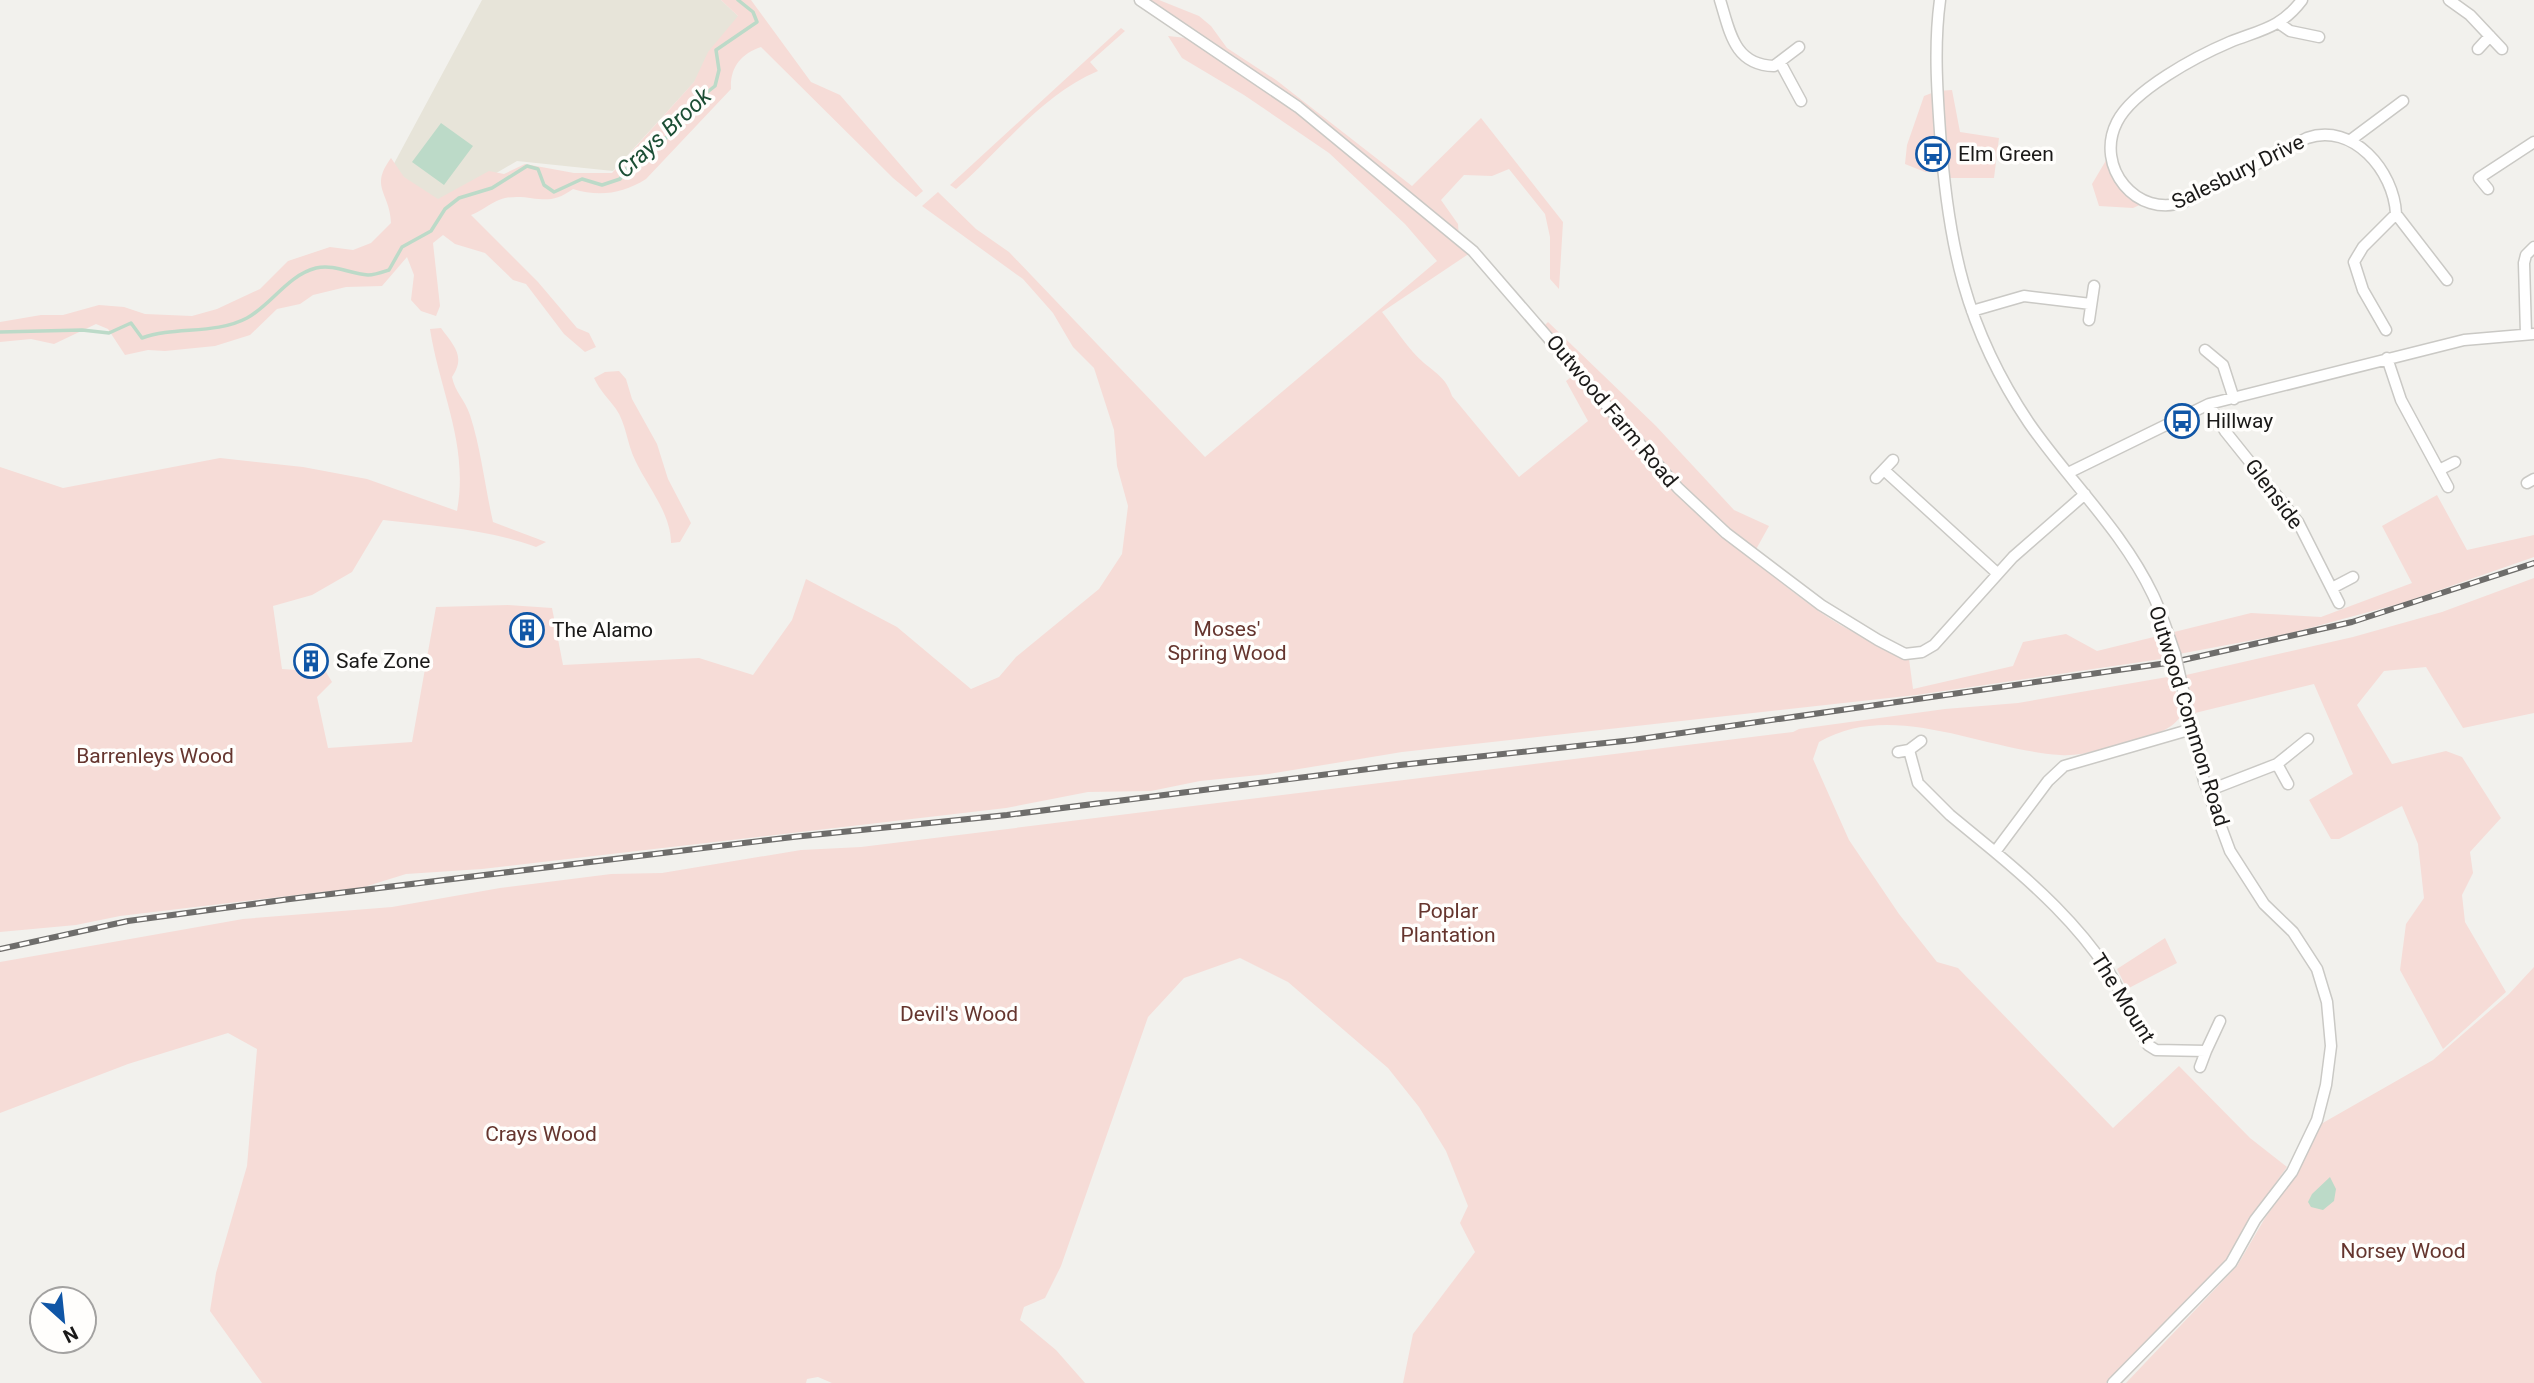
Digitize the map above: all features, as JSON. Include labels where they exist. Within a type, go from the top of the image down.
[{"type":"street","name":"Outwood Farm Road","points":[[1140,0],[1298,107],[1473,251],[1678,488],[1726,533],[1821,605],[1905,654],[1922,652],[1934,645],[1997,573],[2041,529],[2085,494]]},
{"type":"street","points":[[1720,0],[1732,41],[1750,62],[1764,66],[1781,64],[1799,47]]},
{"type":"street","points":[[1940,0],[1936,73],[1943,178],[1955,259],[1972,311],[2015,401],[2068,472],[2209,404],[2484,336],[2530,334],[2524,263],[2526,255],[2534,247]]},
{"type":"street","name":"Salesbury Drive","points":[[2302,0],[2280,24],[2195,59],[2139,97],[2124,112],[2112,136],[2112,152],[2120,182],[2144,203],[2174,206],[2307,138],[2327,135],[2352,139]]},
{"type":"street","points":[[2449,0],[2470,15],[2502,49]]},
{"type":"street","points":[[2280,24],[2291,31],[2319,37]]},
{"type":"street","points":[[2478,49],[2490,36]]},
{"type":"street","points":[[1781,64],[1801,101]]},
{"type":"street","points":[[2403,101],[2352,139],[2381,172],[2395,200],[2396,214],[2447,280]]},
{"type":"street","points":[[2488,189],[2479,178],[2534,142]]},
{"type":"street","points":[[2386,330],[2363,290],[2354,262],[2363,247],[2396,214]]},
{"type":"street","points":[[2089,320],[2094,286]]},
{"type":"street","points":[[1972,311],[2024,296],[2091,304]]},
{"type":"street","points":[[2205,350],[2223,365],[2234,399]]},
{"type":"street","points":[[2387,358],[2396,389],[2448,487]]},
{"type":"street","name":"Glenside","points":[[2209,404],[2220,424],[2298,523],[2339,603]]},
{"type":"street","points":[[1876,478],[1893,460]]},
{"type":"street","points":[[2439,470],[2455,462]]},
{"type":"street","points":[[1884,470],[1997,573]]},
{"type":"street","name":"Outwood Common Road","points":[[2068,472],[2145,580],[2175,654],[2204,781],[2210,790],[2239,868],[2264,904],[2305,948],[2324,987],[2331,1046],[2326,1085],[2317,1120],[2292,1172],[2255,1220],[2231,1263],[2113,1383]]},
{"type":"street","points":[[2332,588],[2353,577]]},
{"type":"street","points":[[1909,750],[1919,783],[1957,821],[1995,852],[2049,781],[2064,766],[2192,729]]},
{"type":"street","points":[[2210,790],[2277,764],[2308,740]]},
{"type":"street","points":[[1898,752],[1909,750],[1921,741]]},
{"type":"street","points":[[2277,764],[2288,784]]},
{"type":"street","name":"The Mount","points":[[1995,852],[2042,891],[2091,948],[2108,971],[2148,1045],[2156,1050],[2206,1051]]},
{"type":"street","points":[[2200,1067],[2220,1021]]},
{"type":"shaded area","points":[[482,0],[721,0],[738,16],[738,34],[613,171],[517,161],[438,207],[390,171]]},
{"type":"shaded area","points":[[441,123],[473,146],[444,185],[412,162]]},
{"type":"shaded area","points":[[2330,1177],[2336,1189],[2334,1201],[2323,1210],[2311,1207],[2308,1202],[2312,1194]]},
{"type":"green space","points":[[721,0],[751,0],[811,82],[840,95],[923,191],[916,197],[893,178],[761,47],[738,62],[732,74],[731,89],[646,179],[610,193],[573,189],[555,198],[505,198],[471,215],[538,282],[577,328],[589,333],[596,347],[585,352],[564,334],[526,284],[513,280],[485,253],[455,244],[443,235],[433,243],[440,306],[436,316],[421,311],[411,300],[414,275],[407,257],[382,286],[346,287],[313,295],[300,304],[277,309],[250,335],[215,346],[148,350],[125,355],[108,329],[96,324],[54,344],[31,339],[0,342],[0,322],[41,315],[63,315],[99,305],[124,307],[145,314],[192,316],[217,309],[260,289],[288,261],[330,247],[353,250],[371,243],[391,223],[381,184],[391,158],[404,177],[438,199],[489,171],[504,174],[525,164],[574,173],[612,173],[694,82],[708,52],[738,16]]},
{"type":"green space","points":[[1141,0],[1159,0],[1199,16],[1211,26],[1227,48],[1276,80],[1412,186],[1481,118],[1563,222],[1559,289],[1550,279],[1550,237],[1545,214],[1509,169],[1492,176],[1464,175],[1441,200],[1458,224],[1459,239],[1473,251],[1382,312],[1413,351],[1444,381],[1452,396],[1519,477],[1588,421],[1566,381],[1579,371],[1692,499],[1786,587],[1830,619],[1909,659],[1913,689],[2013,666],[2023,642],[2066,634],[2097,651],[2162,635],[2168,658],[1916,695],[1402,752],[1269,774],[1200,781],[1151,791],[1088,792],[1006,808],[482,869],[406,874],[364,887],[120,916],[76,925],[0,932],[0,467],[63,488],[220,458],[303,467],[367,479],[457,511],[460,487],[456,441],[430,329],[441,328],[457,351],[458,363],[452,377],[474,428],[493,522],[546,542],[536,547],[480,532],[383,520],[352,572],[312,595],[273,606],[282,669],[326,672],[332,682],[317,697],[328,748],[412,742],[436,607],[508,605],[552,608],[563,665],[699,658],[753,675],[792,620],[806,579],[897,627],[971,689],[999,677],[1016,657],[1099,589],[1122,554],[1128,506],[1117,466],[1114,430],[1094,368],[1073,347],[1053,313],[1023,279],[922,206],[938,192],[976,229],[1009,252],[1205,457],[1437,261],[1405,224],[1329,153],[1244,95],[1182,58],[1168,36],[1196,39]]},
{"type":"green space","points":[[1121,28],[1125,31],[1090,62],[1098,71],[1077,81],[1040,108],[956,189],[950,185]]},
{"type":"green space","points":[[1952,90],[1960,132],[1999,138],[1994,178],[1943,178],[1942,172],[1925,172],[1905,164],[1907,145],[1924,96],[1937,91]]},
{"type":"green space","points":[[2111,152],[2114,166],[2144,203],[2133,208],[2099,206],[2092,184]]},
{"type":"green space","points":[[1548,322],[1656,426],[1734,510],[1769,526],[1754,553],[1679,487],[1544,326]]},
{"type":"green space","points":[[619,371],[626,379],[632,399],[657,444],[668,479],[691,523],[680,542],[671,543],[667,521],[635,460],[619,415],[594,378],[605,372]]},
{"type":"green space","points":[[2437,495],[2467,550],[2534,535],[2534,557],[2402,603],[2291,633],[2179,654],[2174,632],[2251,613],[2321,617],[2412,583],[2382,526]]},
{"type":"green space","points":[[2534,578],[2534,713],[2463,728],[2426,667],[2384,671],[2357,705],[2392,764],[2446,751],[2462,757],[2501,818],[2470,852],[2473,873],[2462,895],[2465,922],[2506,992],[2443,1049],[2400,970],[2406,924],[2424,898],[2418,844],[2402,806],[2339,839],[2331,839],[2309,800],[2353,774],[2314,684],[2195,713],[2186,675],[2353,637],[2442,612]]},
{"type":"green space","points":[[2173,676],[2180,717],[2176,722],[2153,735],[2088,753],[2060,755],[1938,730],[1877,725],[1847,730],[1819,742],[1813,759],[1849,840],[1899,914],[1937,962],[1958,968],[2113,1128],[2179,1066],[2250,1138],[2287,1167],[2250,1219],[2228,1261],[2106,1383],[1403,1383],[1413,1334],[1475,1252],[1460,1223],[1468,1206],[1446,1151],[1419,1107],[1388,1068],[1288,982],[1240,958],[1184,978],[1148,1017],[1061,1266],[1045,1298],[1024,1307],[1020,1320],[1056,1350],[1085,1383],[832,1383],[818,1377],[807,1379],[806,1383],[262,1383],[210,1311],[216,1273],[247,1166],[257,1049],[228,1033],[128,1064],[0,1113],[0,962],[243,919],[392,907],[500,888],[611,874],[662,873],[801,850],[861,847],[1793,732],[1945,709],[2018,703]]},
{"type":"green space","points":[[2165,938],[2177,963],[2127,989],[2117,969]]},
{"type":"green space","name":"Norsey Wood","points":[[2534,967],[2534,1383],[2126,1383],[2237,1266],[2265,1218],[2297,1173],[2321,1124],[2433,1060],[2509,994]]},
{"type":"waterway","name":"Crays Brook","points":[[0,332],[82,330],[109,333],[131,323],[142,338],[168,332],[222,327],[247,318],[288,283],[316,268],[330,267],[368,275],[389,270],[402,247],[431,231],[445,209],[459,198],[492,188],[527,166],[538,169],[544,185],[554,192],[582,179],[602,185],[620,179],[626,169],[667,137],[682,112],[715,86],[719,70],[716,50],[757,22],[753,12],[738,0]]},
{"type":"railway","points":[[0,949],[128,921],[290,899],[793,837],[1007,815],[1400,765],[1633,740],[2174,662],[2352,622],[2534,563]]},
{"type":"place","name":"Elm Green","points":[[1933,154]]},
{"type":"place","name":"Hillway","points":[[2182,421]]},
{"type":"place","name":"The Alamo","points":[[527,630]]},
{"type":"place","name":"Safe Zone","points":[[311,661]]},
{"type":"park label","name":"Moses' Spring Wood","points":[[1227,641]]},
{"type":"park label","name":"Barrenleys Wood","points":[[155,756]]},
{"type":"park label","name":"Poplar Plantation","points":[[1448,923]]},
{"type":"park label","name":"Devil's Wood","points":[[959,1014]]},
{"type":"park label","name":"Crays Wood","points":[[541,1134]]}]
